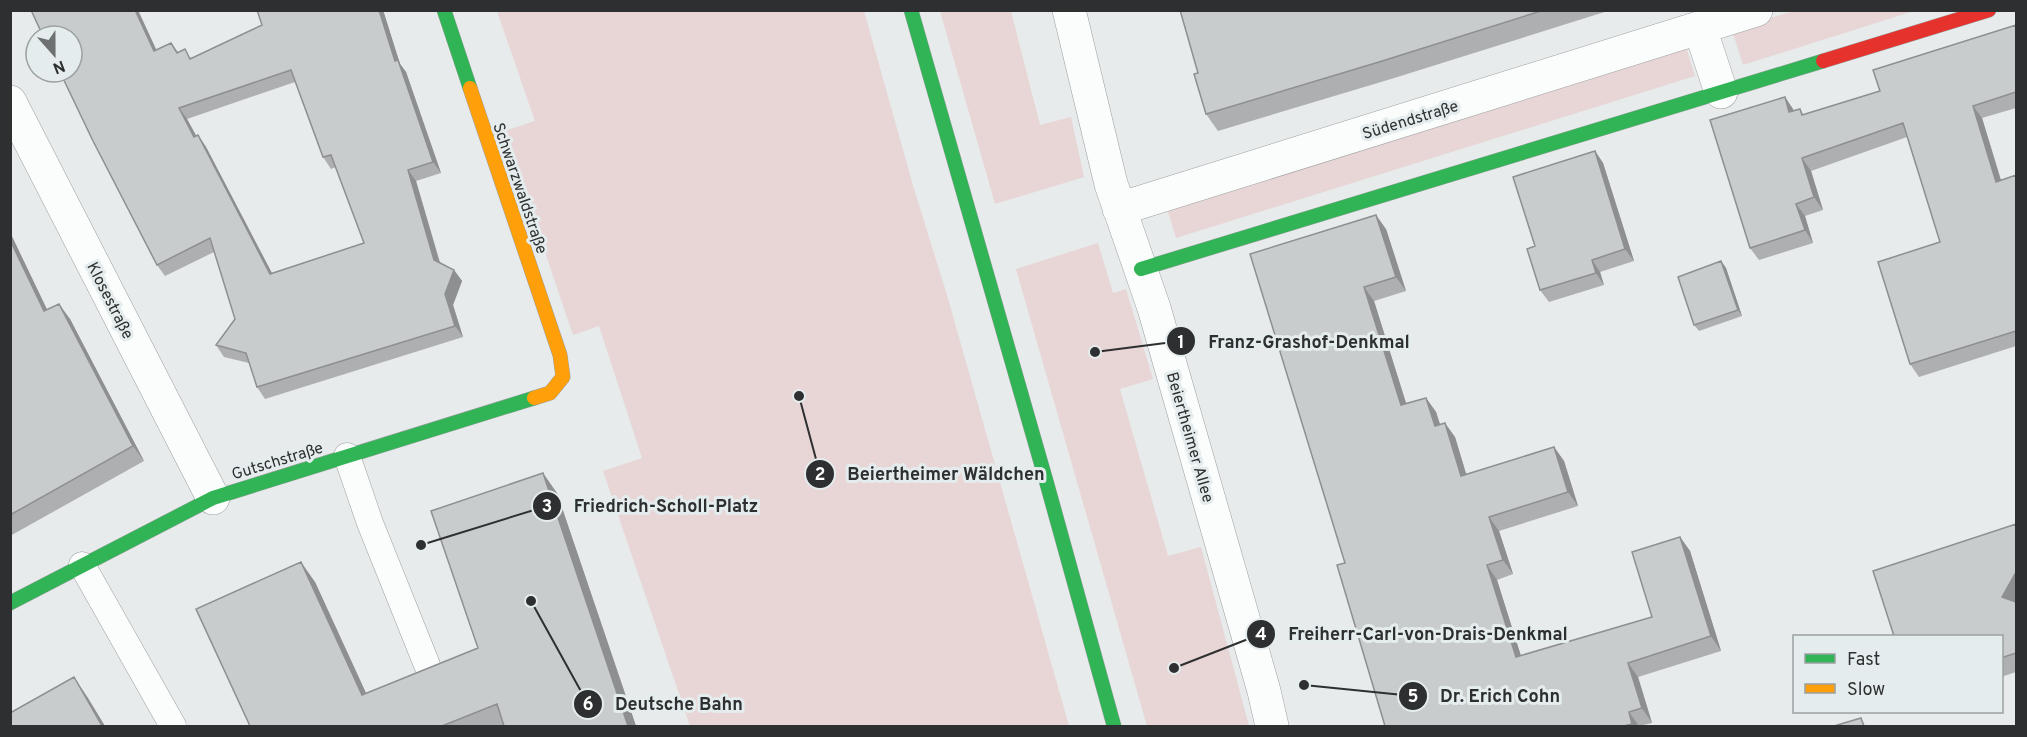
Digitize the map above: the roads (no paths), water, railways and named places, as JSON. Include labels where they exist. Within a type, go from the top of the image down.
[{"type":"street","name":"Schwarzwaldstraße","points":[[444,10],[560,355],[563,377]]},
{"type":"street","points":[[911,10],[1114,726]]},
{"type":"street","name":"Beiertheimer Allee","points":[[1069,10],[1111,184],[1154,308],[1264,691],[1272,726]]},
{"type":"street","name":"Südendstraße","points":[[1119,209],[1756,10]]},
{"type":"street","points":[[1141,269],[1989,10]]},
{"type":"street","points":[[1700,28],[1721,92]]},
{"type":"street","name":"Klosestraße","points":[[10,102],[213,498]]},
{"type":"street","name":"Gutschstraße","points":[[12,598],[213,498],[550,393],[563,377]]},
{"type":"lane","points":[[347,456],[370,523],[427,665]]},
{"type":"lane","points":[[82,565],[173,726]]},
{"type":"place","name":"Franz-Grashof-Denkmal","points":[[1095,352]]},
{"type":"place","name":"Beiertheimer Wäldchen","points":[[799,396]]},
{"type":"place","name":"Friedrich-Scholl-Platz","points":[[421,545]]},
{"type":"place","name":"Deutsche Bahn","points":[[531,601]]},
{"type":"place","name":"Freiherr-Carl-von-Drais-Denkmal","points":[[1174,668]]},
{"type":"place","name":"Dr. Erich Cohn","points":[[1304,685]]}]
